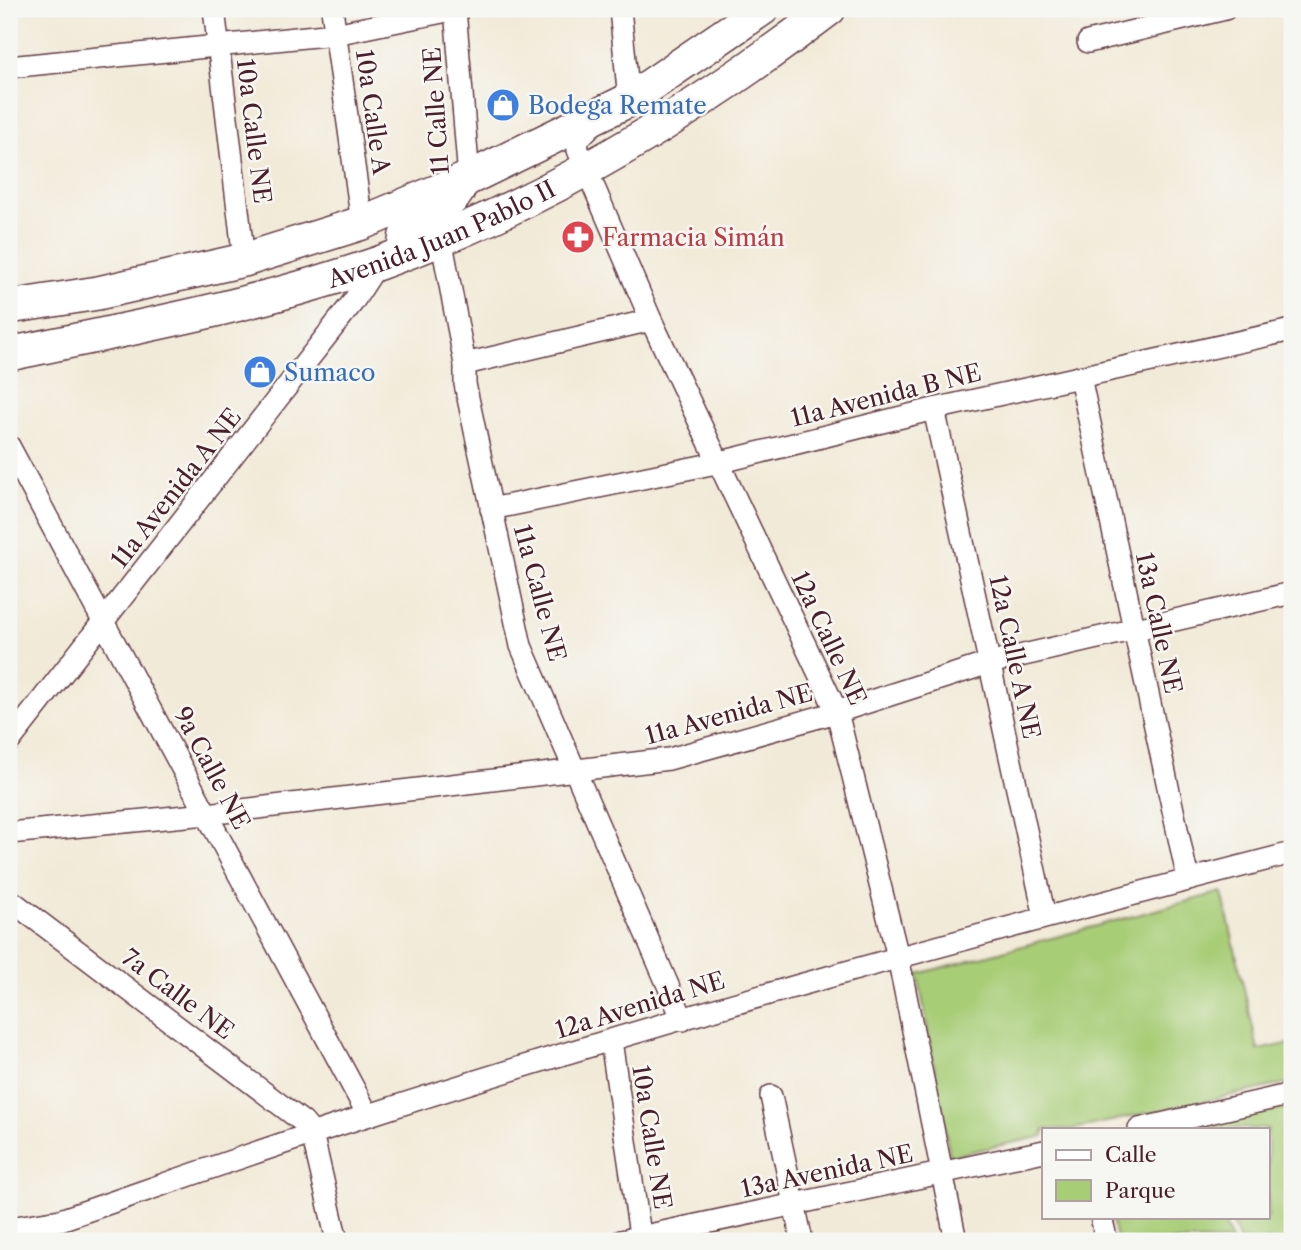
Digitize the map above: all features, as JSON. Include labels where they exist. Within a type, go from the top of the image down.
[{"type":"highway","name":"Avenida Juan Pablo II","points":[[9,307],[98,293],[244,260],[362,223],[468,178],[622,103],[762,9]]},
{"type":"highway","name":"Avenida Juan Pablo II","points":[[9,354],[161,322],[307,286],[441,239],[510,208],[586,168],[752,68],[829,9]]},
{"type":"street","name":"10a Calle NE","points":[[214,9],[244,260]]},
{"type":"street","name":"10a Calle A","points":[[332,9],[362,223]]},
{"type":"street","points":[[9,67],[335,34],[456,9]]},
{"type":"street","name":"11 Calle NE","points":[[388,259],[400,234],[412,223],[455,206],[464,197],[468,178],[456,9]]},
{"type":"street","points":[[620,9],[622,103]]},
{"type":"street","points":[[1088,42],[1225,9]]},
{"type":"street","name":"12a Calle NE","points":[[622,103],[584,131],[577,140],[586,168],[651,320],[721,462],[837,712],[898,957],[957,1241]]},
{"type":"street","name":"11a Calle NE","points":[[441,239],[465,364],[465,384],[522,646],[573,770],[683,1020]]},
{"type":"street","name":"11a Avenida A NE","points":[[9,743],[388,259]]},
{"type":"street","points":[[465,364],[651,320]]},
{"type":"street","name":"11a Avenida B NE","points":[[491,509],[721,462],[934,408],[1292,331]]},
{"type":"street","name":"13a Calle NE","points":[[1080,377],[1188,880]]},
{"type":"street","name":"12a Calle A NE","points":[[934,408],[1045,917]]},
{"type":"street","name":"9a Calle NE","points":[[9,446],[368,1115]]},
{"type":"street","name":"11a Avenida NE","points":[[9,833],[207,814],[669,759],[837,712],[989,663],[1292,593]]},
{"type":"street","name":"12a Avenida NE","points":[[10,1228],[60,1220],[368,1115],[898,957],[1292,853]]},
{"type":"street","name":"7a Calle NE","points":[[9,899],[280,1104],[312,1133]]},
{"type":"street","name":"10a Calle NE","points":[[611,1041],[634,1240]]},
{"type":"street","points":[[1143,1128],[1292,1094]]},
{"type":"street","points":[[771,1096],[802,1241]]},
{"type":"street","points":[[312,1133],[337,1241]]},
{"type":"street","name":"13a Avenida NE","points":[[634,1240],[1042,1151]]},
{"type":"street","points":[[1101,1218],[1107,1241]]},
{"type":"green space","points":[[1222,892],[1258,1050],[1292,1043],[1292,1082],[1079,1128],[1042,1128],[1042,1136],[950,1156],[918,974]]},
{"type":"green space","points":[[1292,1107],[1292,1241],[1239,1241],[1230,1218],[1270,1218],[1270,1128],[1185,1127]]},
{"type":"green space","points":[[1111,1218],[1222,1218],[1231,1241],[1117,1241]]},
{"type":"place","name":"Bodega Remate","points":[[503,105]]},
{"type":"place","name":"Farmacia Simán","points":[[578,237]]},
{"type":"place","name":"Sumaco","points":[[260,372]]}]
